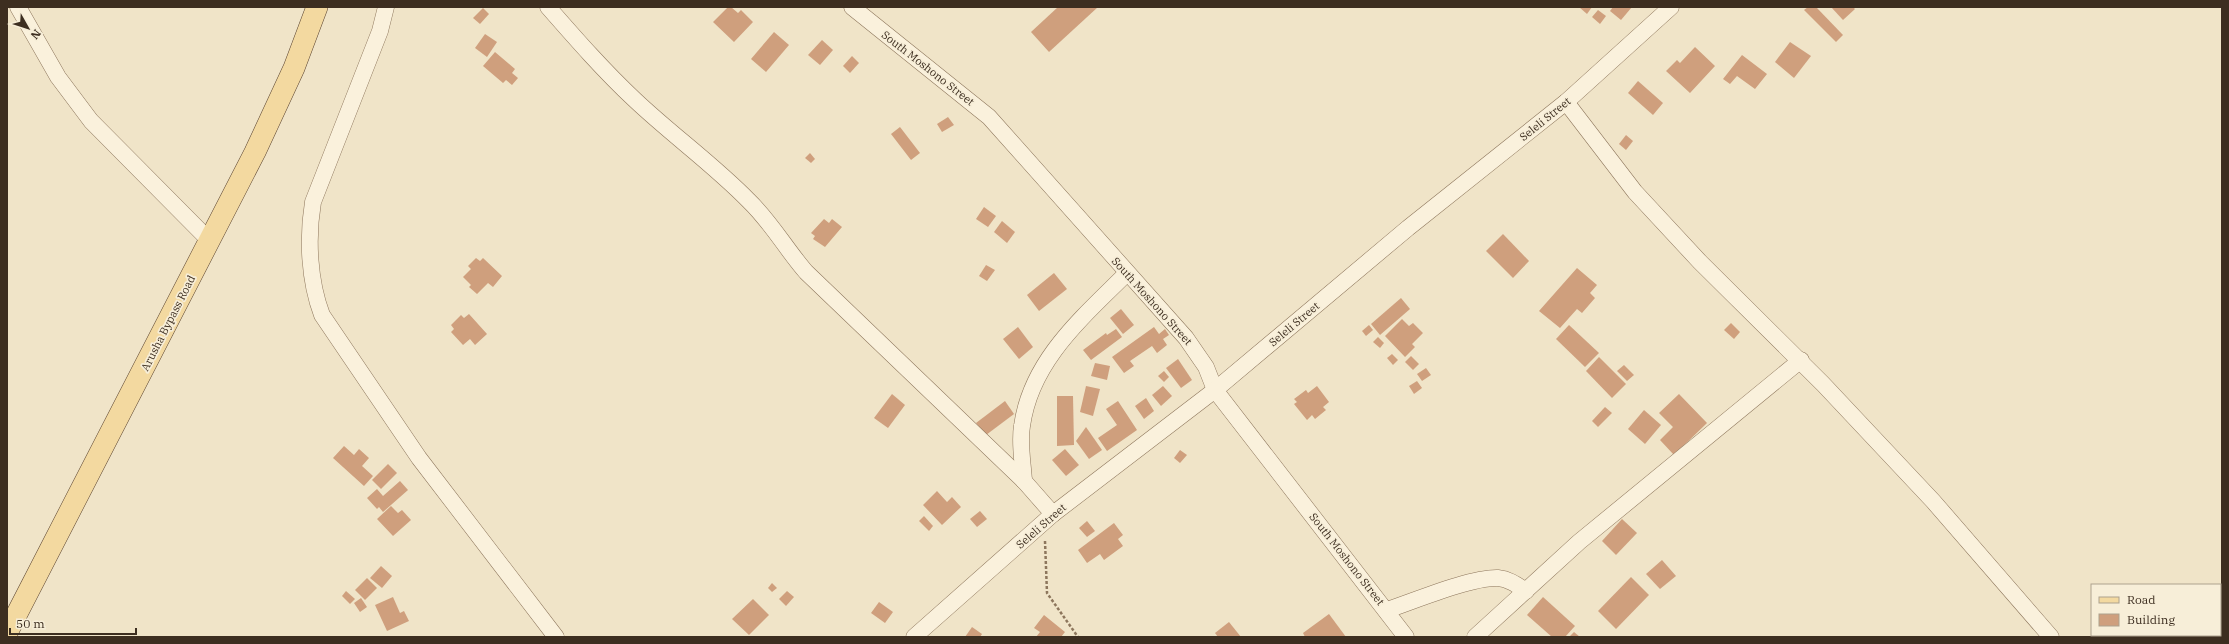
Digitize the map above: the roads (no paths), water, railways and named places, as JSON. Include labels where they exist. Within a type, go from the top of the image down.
[{"type":"main road","name":"Arusha Bypass Road","points":[[7,633],[255,152],[294,68],[317,7]]},
{"type":"street","points":[[18,7],[58,77],[91,121],[210,241]]},
{"type":"street","points":[[386,7],[380,31],[313,202],[310,218],[312,279],[316,300],[322,315],[419,458],[556,637]]},
{"type":"street","points":[[548,7],[592,57],[635,100],[720,173],[751,202],[786,249],[806,272],[1024,481],[1049,517]]},
{"type":"street","name":"South Moshono Street","points":[[852,7],[990,117],[1198,353],[1215,390],[1387,610],[1406,637]]},
{"type":"street","name":"Seleli Street","points":[[914,637],[1049,517],[1215,390],[1408,228],[1566,102],[1665,9]]},
{"type":"street","points":[[1566,102],[1635,192],[1700,262],[1801,360],[1933,501],[2051,637]]},
{"type":"street","points":[[1024,481],[1022,427],[1028,394],[1044,364],[1066,333],[1127,273]]},
{"type":"street","points":[[1475,637],[1579,542],[1801,360]]},
{"type":"street","points":[[1387,610],[1473,582],[1498,578],[1512,582],[1526,591]]}]
